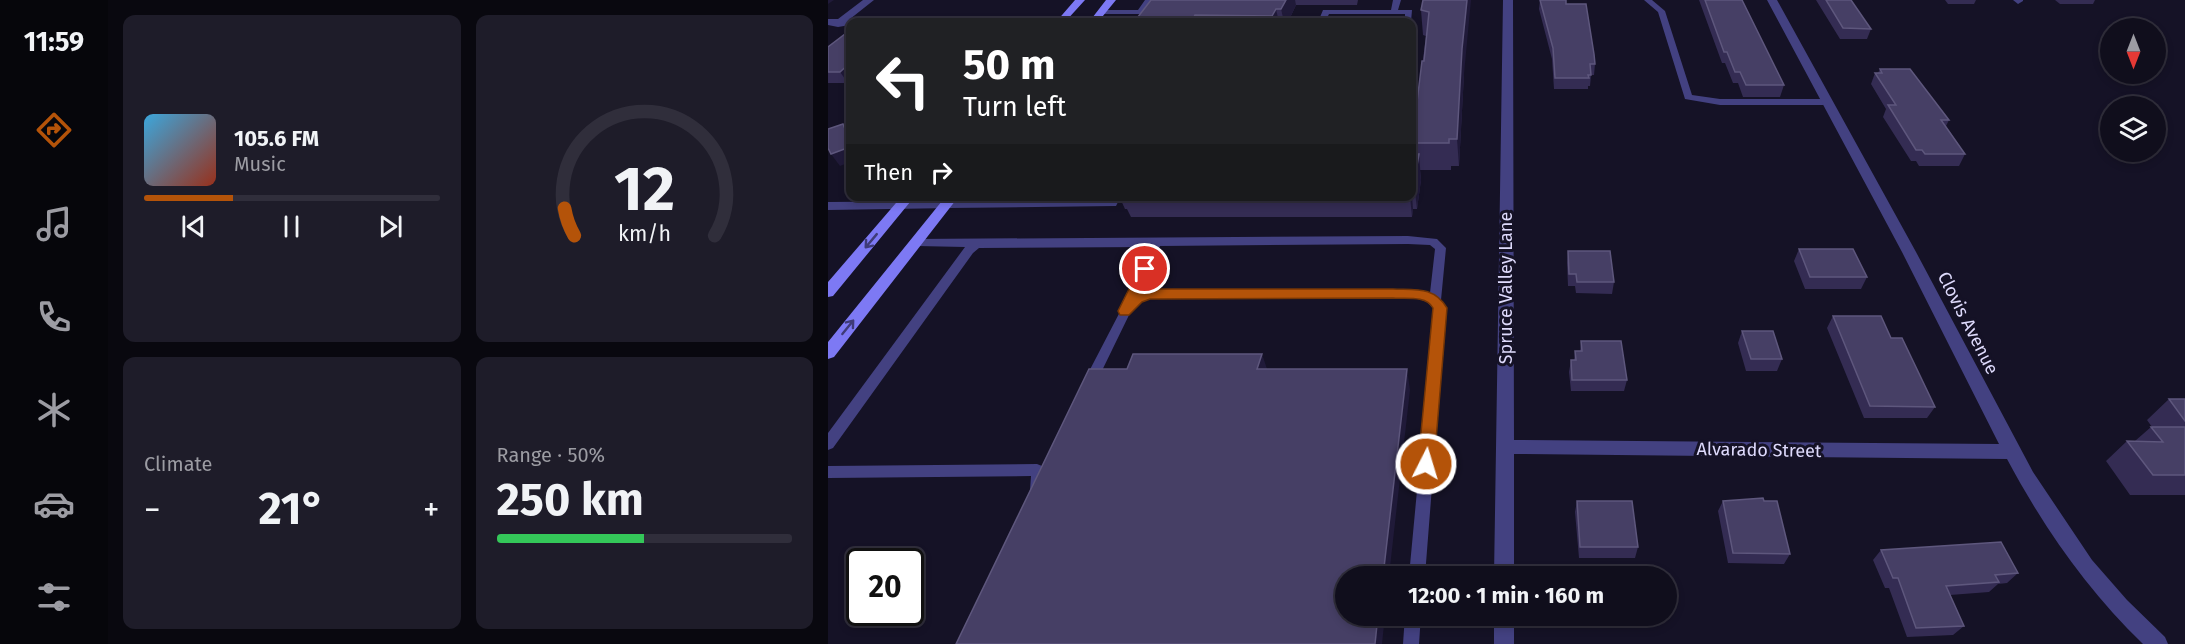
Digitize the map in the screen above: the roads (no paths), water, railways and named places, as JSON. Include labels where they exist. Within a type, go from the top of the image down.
[{"type":"main road","points":[[1064,18],[1080,0]]},
{"type":"main road","points":[[1097,18],[1111,0]]},
{"type":"main road","points":[[828,292],[905,201]]},
{"type":"main road","points":[[828,352],[950,201]]},
{"type":"street","points":[[846,18],[869,0]]},
{"type":"street","name":"Spruce Valley Lane","points":[[1504,566],[1508,0]]},
{"type":"street","name":"Clovis Avenue","points":[[1772,0],[1907,247],[2013,452],[2070,548],[2132,622],[2158,644]]},
{"type":"street","points":[[828,32],[846,18]]},
{"type":"street","points":[[828,22],[846,22]]},
{"type":"street","points":[[828,206],[905,201],[950,201]]},
{"type":"street","name":"Alvarado Street","points":[[1505,447],[2013,452]]},
{"type":"street","points":[[1504,626],[1504,644]]},
{"type":"lane","points":[[1102,12],[1140,12],[1149,0]]},
{"type":"lane","points":[[1394,12],[1397,0]]},
{"type":"lane","points":[[1648,0],[1661,11],[1688,97],[1720,102],[1828,102]]},
{"type":"lane","points":[[1324,18],[1326,12],[1409,12],[1408,18]]},
{"type":"lane","points":[[1365,18],[1367,12]]},
{"type":"lane","points":[[950,201],[1112,204],[1114,201]]},
{"type":"lane","points":[[917,242],[976,244],[1408,240],[1433,242],[1441,248],[1435,300]]},
{"type":"lane","points":[[1082,397],[1155,248],[1151,243]]},
{"type":"lane","points":[[828,444],[969,250],[976,244]]},
{"type":"lane","points":[[1125,311],[1137,298],[1150,294],[1393,294],[1423,295],[1435,300],[1440,308],[1418,566]]},
{"type":"lane","points":[[1034,501],[1039,483],[1050,461]]},
{"type":"lane","points":[[828,471],[1037,470],[1039,483]]},
{"type":"lane","points":[[1411,644],[1412,626]]}]
